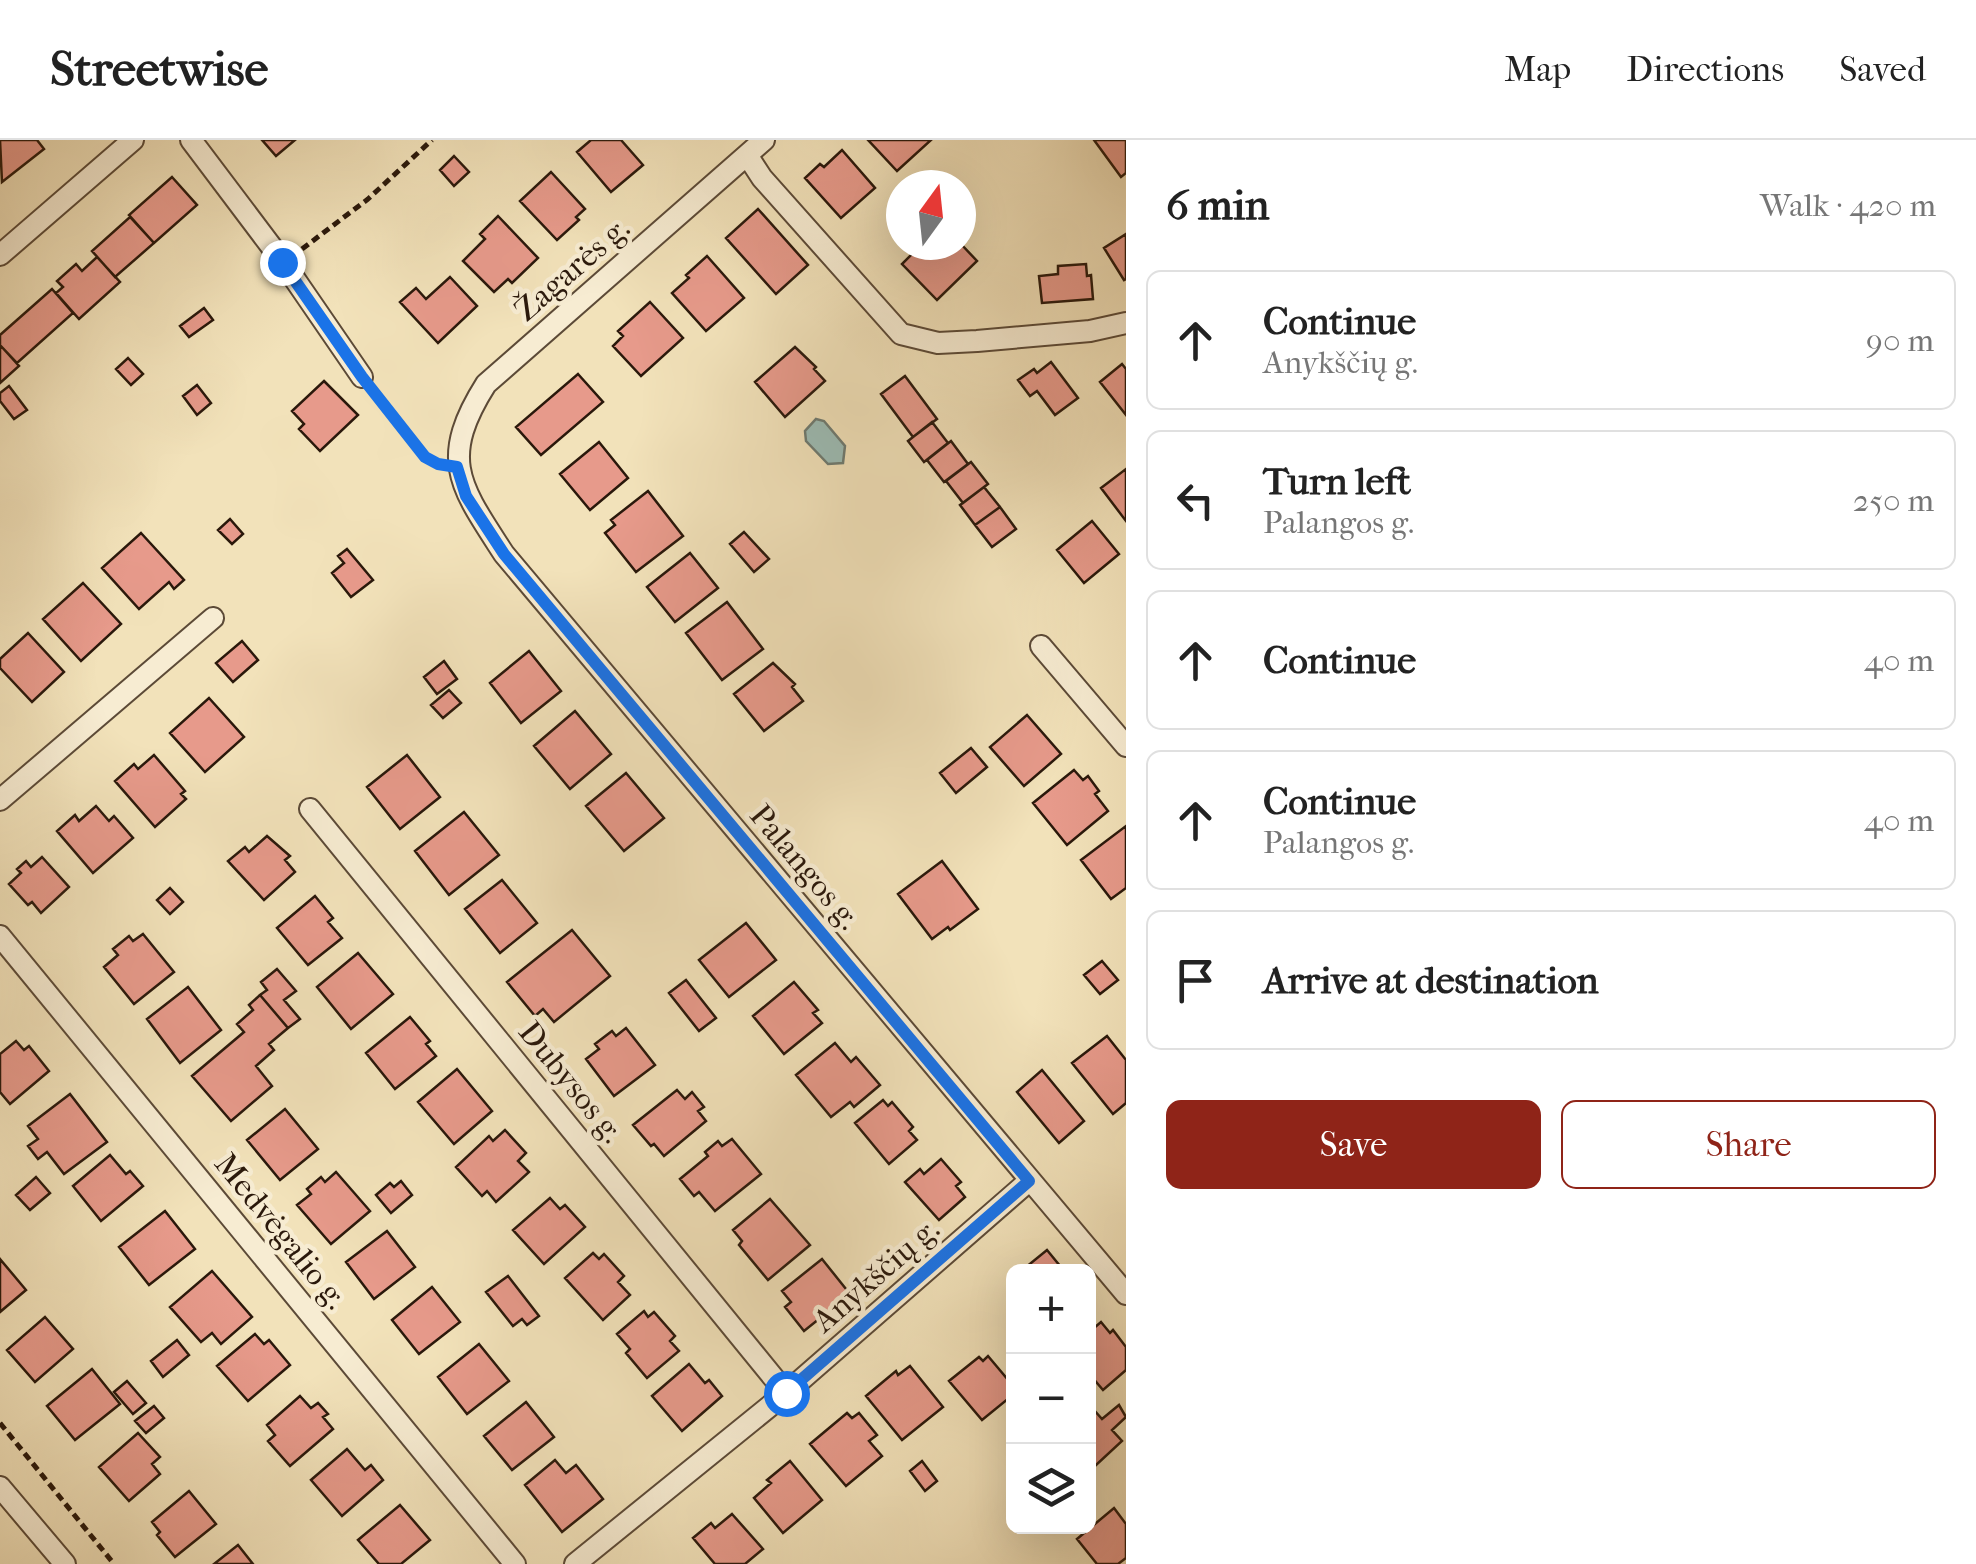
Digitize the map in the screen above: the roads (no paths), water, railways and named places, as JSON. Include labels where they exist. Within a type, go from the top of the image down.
[{"type":"street","points":[[0,255],[133,140]]},
{"type":"street","points":[[191,140],[362,377]]},
{"type":"street","name":"Žagarės g.","points":[[457,467],[467,414],[486,384],[764,140]]},
{"type":"street","points":[[747,155],[762,178],[900,334],[938,343],[978,342],[1090,331],[1126,323]]},
{"type":"street","name":"Palangos g.","points":[[457,467],[466,496],[504,554],[1126,1294]]},
{"type":"street","points":[[0,800],[213,618]]},
{"type":"street","points":[[1041,646],[1126,746]]},
{"type":"street","name":"Dubysos g.","points":[[310,809],[786,1393]]},
{"type":"street","name":"Medvėgalio g.","points":[[0,936],[515,1564]]},
{"type":"street","name":"Anykščių g.","points":[[575,1564],[786,1393],[1029,1181]]},
{"type":"street","points":[[0,1487],[64,1564]]},
{"type":"water","points":[[816,419],[824,421],[845,446],[843,463],[828,464],[806,441],[805,431]]}]
